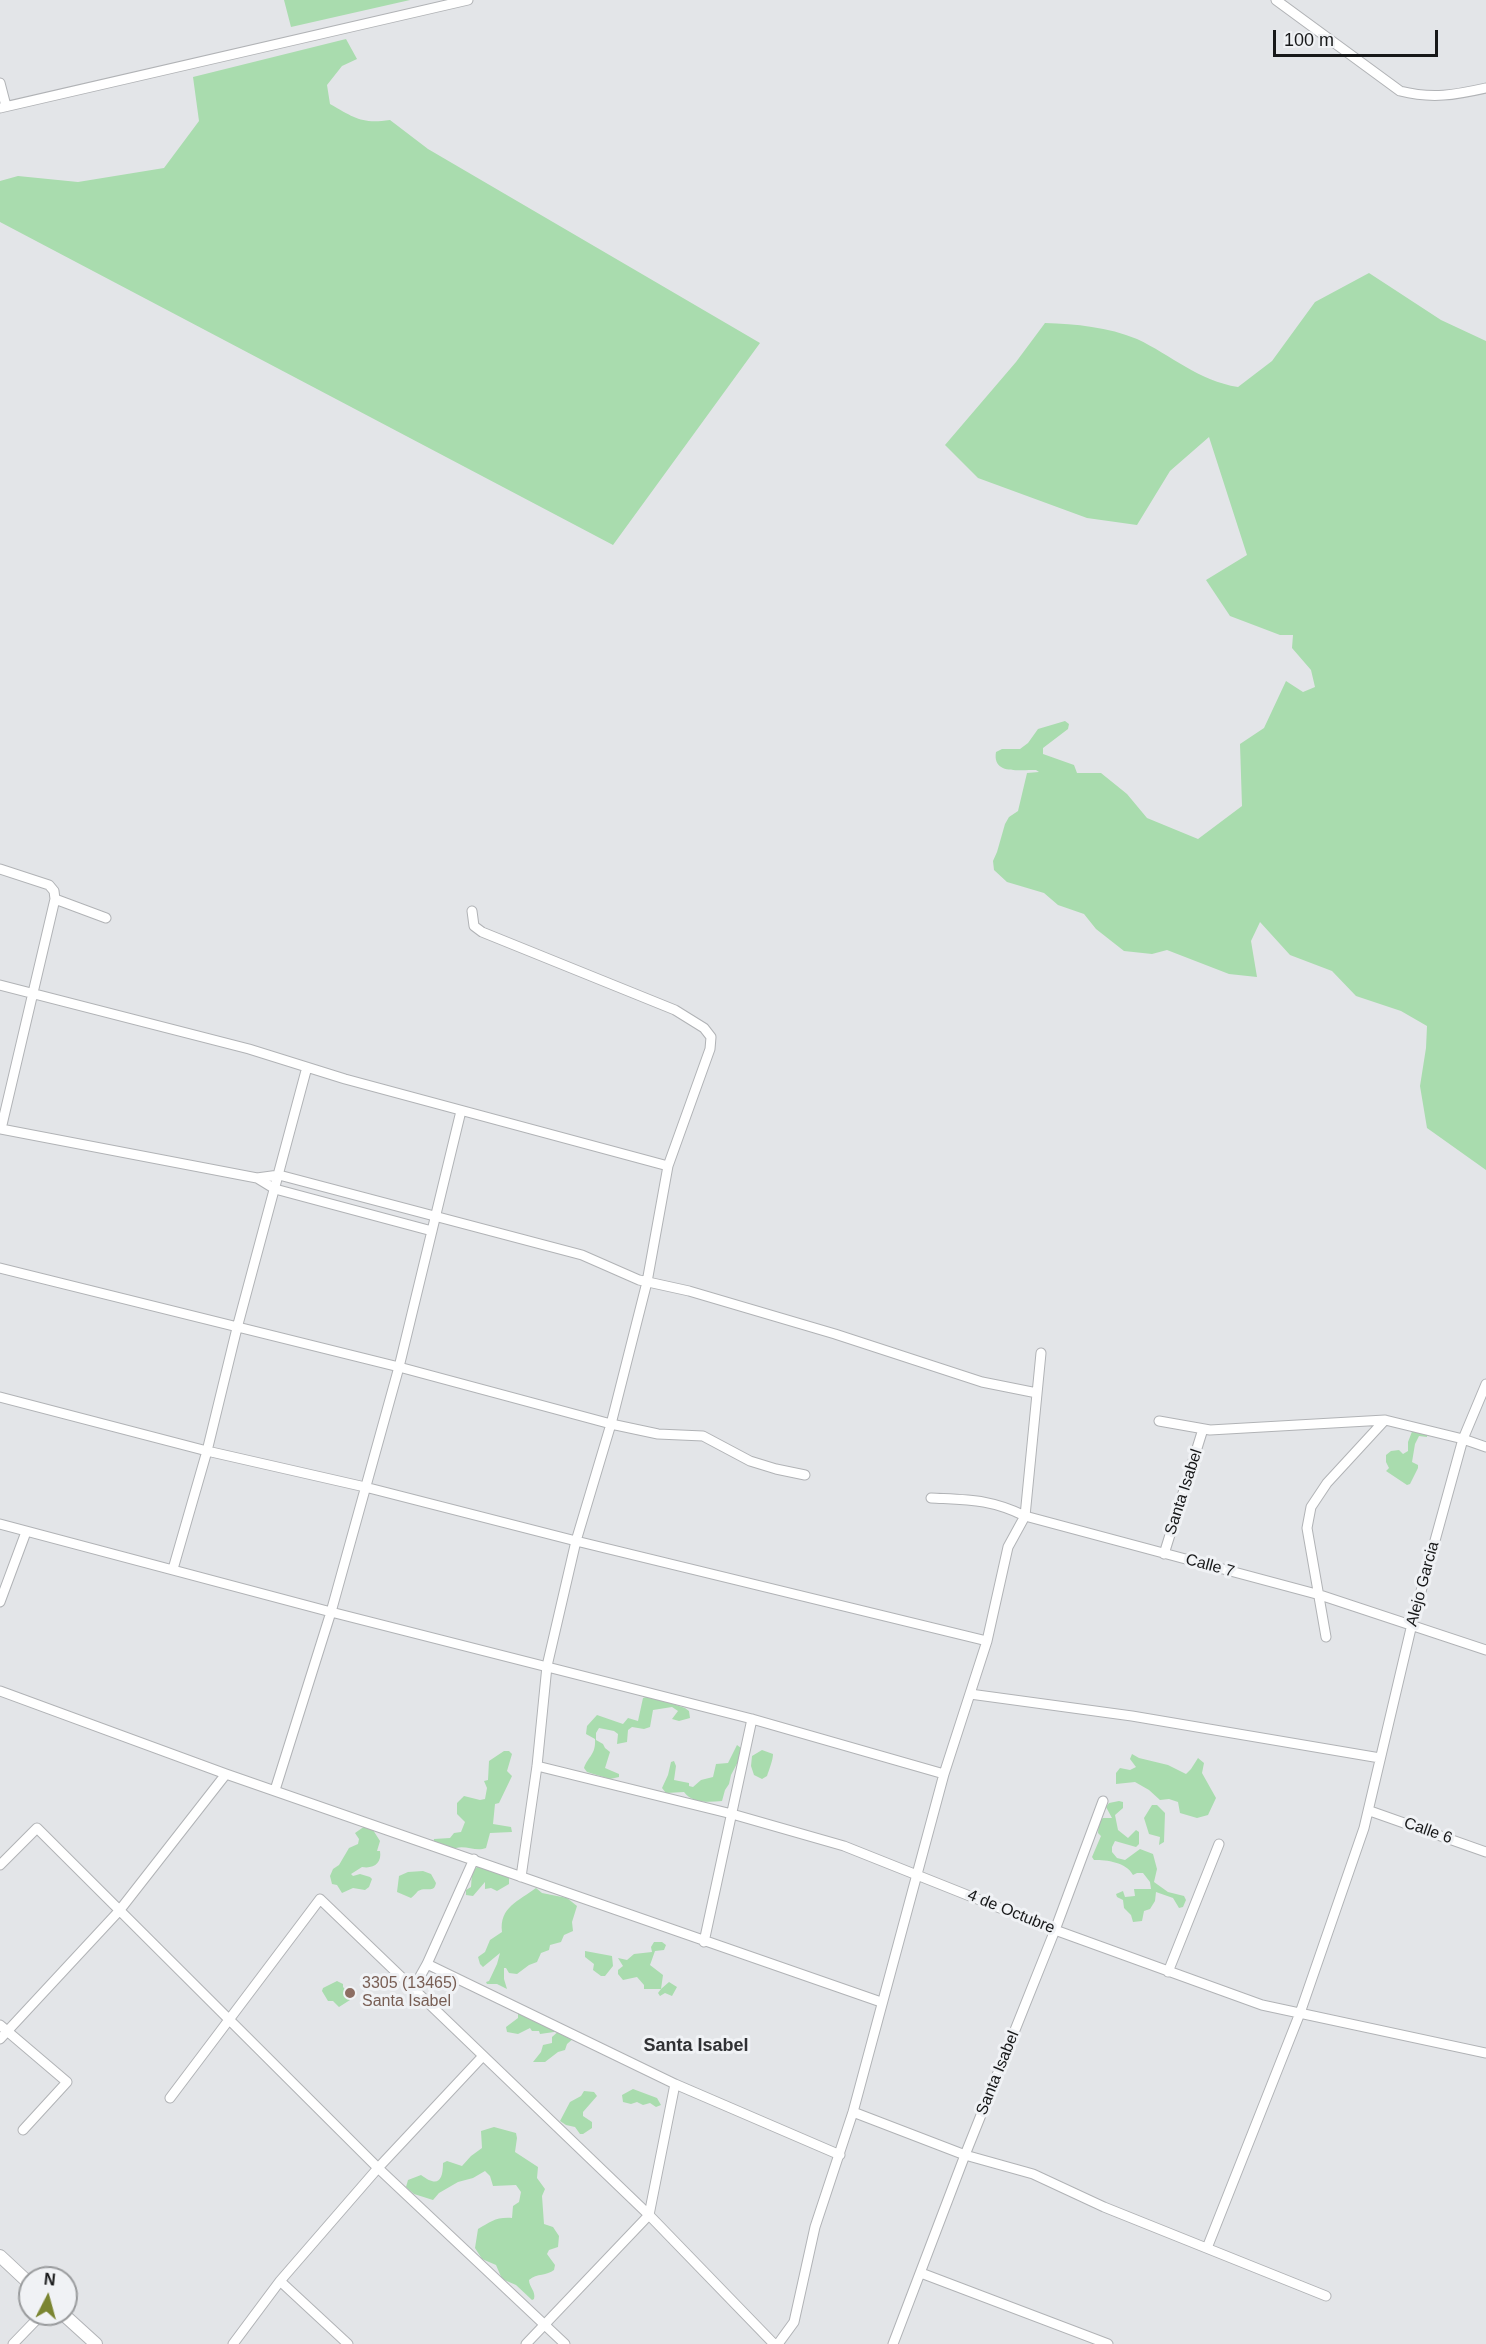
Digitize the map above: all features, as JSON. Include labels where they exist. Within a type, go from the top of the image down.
[{"type":"street","points":[[0,83],[3,107],[468,0]]},
{"type":"street","points":[[1275,0],[1401,90],[1417,95],[1452,96],[1486,88]]},
{"type":"street","points":[[0,869],[49,885],[54,891],[55,899],[0,1130],[257,1178],[279,1175],[582,1255],[647,1282],[689,1291],[824,1331],[982,1382],[1037,1393]]},
{"type":"street","points":[[55,899],[106,918]]},
{"type":"street","points":[[472,911],[474,926],[482,932],[675,1010],[704,1028],[711,1037],[710,1049],[668,1166],[647,1282],[611,1424],[576,1541],[547,1666],[537,1766],[521,1877]]},
{"type":"street","points":[[0,985],[249,1049],[461,1111],[668,1166]]},
{"type":"street","points":[[173,1569],[207,1451],[237,1328],[308,1067]]},
{"type":"street","points":[[275,1790],[331,1612],[399,1367],[461,1111]]},
{"type":"street","points":[[257,1178],[275,1189],[432,1231]]},
{"type":"street","points":[[0,1268],[399,1367],[611,1424],[658,1434],[703,1436],[750,1461],[776,1469],[805,1474]]},
{"type":"street","points":[[170,2098],[320,1899],[648,2215],[776,2344],[794,2322],[816,2227],[853,2112],[944,1774],[987,1641],[1008,1547],[1025,1516],[1041,1353]]},
{"type":"street","name":"Alejo Garcia","points":[[1207,2248],[1300,2013],[1370,1811],[1380,1758],[1412,1624],[1463,1439],[1486,1384]]},
{"type":"street","points":[[0,1397],[207,1451],[365,1487],[987,1641]]},
{"type":"street","points":[[1326,1637],[1307,1528],[1311,1507],[1327,1483],[1385,1420]]},
{"type":"street","points":[[1159,1421],[1203,1429],[1385,1420],[1486,1447]]},
{"type":"street","name":"Santa Isabel","points":[[1164,1554],[1203,1429]]},
{"type":"street","name":"Calle 7","points":[[931,1498],[1002,1504],[1025,1516],[1320,1595],[1486,1650]]},
{"type":"street","points":[[0,1524],[331,1612],[752,1719],[944,1774]]},
{"type":"street","points":[[0,1602],[26,1532]]},
{"type":"street","points":[[0,1690],[226,1774],[881,2002]]},
{"type":"street","points":[[970,1694],[1132,1716],[1380,1758]]},
{"type":"street","points":[[704,1942],[752,1719]]},
{"type":"street","name":"4 de Octubre","points":[[537,1766],[822,1838],[916,1873],[1055,1930],[1262,2005],[1486,2053]]},
{"type":"street","points":[[23,2130],[67,2082],[2,2032],[119,1911],[226,1774]]},
{"type":"street","name":"Santa Isabel","points":[[893,2344],[1103,1802]]},
{"type":"street","name":"Calle 6","points":[[1370,1811],[1486,1852]]},
{"type":"street","points":[[0,1865],[37,1828],[378,2169],[566,2344]]},
{"type":"street","points":[[1168,1972],[1219,1844]]},
{"type":"street","points":[[413,1989],[427,1964],[474,1859]]},
{"type":"street","points":[[427,1964],[675,2084],[840,2155]]},
{"type":"street","points":[[233,2344],[280,2281],[378,2169],[482,2057]]},
{"type":"street","points":[[526,2344],[648,2215],[675,2084]]},
{"type":"street","points":[[853,2112],[965,2155],[1033,2174],[1104,2207],[1326,2296]]},
{"type":"street","points":[[0,2256],[18,2273]]},
{"type":"street","points":[[921,2272],[1108,2344]]},
{"type":"street","points":[[280,2281],[348,2344]]},
{"type":"street","points":[[13,2344],[30,2326]]},
{"type":"street","points":[[76,2326],[96,2344]]},
{"type":"green space","points":[[284,0],[410,0],[291,27]]},
{"type":"green space","points":[[346,39],[357,59],[342,66],[327,85],[330,104],[358,119],[390,120],[428,149],[760,343],[613,545],[0,222],[0,181],[18,176],[78,182],[164,168],[199,121],[193,77]]},
{"type":"green space","points":[[1369,273],[1441,320],[1486,341],[1486,1170],[1427,1128],[1420,1086],[1427,1026],[1401,1011],[1356,996],[1332,971],[1290,955],[1260,922],[1251,941],[1257,977],[1229,974],[1167,950],[1152,954],[1124,951],[1096,929],[1084,914],[1058,905],[1044,893],[1007,882],[994,870],[993,861],[1005,824],[1009,817],[1018,811],[1027,773],[1039,772],[1003,768],[998,765],[996,752],[1002,749],[1020,749],[1028,743],[1038,729],[1065,721],[1069,724],[1068,729],[1043,748],[1043,754],[1074,765],[1077,773],[1101,773],[1127,794],[1147,818],[1198,839],[1242,806],[1240,744],[1264,728],[1286,681],[1303,692],[1315,687],[1311,670],[1292,648],[1293,635],[1280,635],[1230,616],[1206,580],[1247,555],[1209,437],[1170,471],[1137,525],[1087,518],[978,478],[945,445],[1016,362],[1045,323],[1092,327],[1126,335],[1150,345],[1198,373],[1238,387],[1272,361],[1315,302]]},
{"type":"green space","points":[[1413,1429],[1427,1433],[1427,1437],[1419,1436],[1415,1444],[1412,1462],[1418,1465],[1418,1468],[1410,1484],[1407,1485],[1386,1471],[1389,1468],[1386,1455],[1391,1451],[1399,1450],[1403,1454],[1408,1451],[1408,1442]]},
{"type":"green space","points":[[649,1696],[685,1708],[689,1711],[690,1718],[679,1721],[672,1719],[678,1711],[672,1707],[653,1710],[650,1727],[644,1729],[632,1727],[628,1730],[627,1742],[617,1744],[618,1734],[599,1728],[596,1740],[610,1752],[605,1768],[619,1774],[619,1777],[610,1779],[587,1772],[584,1768],[593,1752],[595,1739],[586,1734],[587,1726],[597,1715],[623,1724],[628,1718],[638,1721],[643,1698]]},
{"type":"green space","points":[[737,1745],[741,1748],[740,1758],[722,1801],[707,1802],[692,1799],[684,1792],[666,1793],[662,1788],[671,1762],[674,1761],[676,1766],[674,1780],[689,1783],[689,1786],[693,1787],[701,1780],[713,1777],[716,1764],[728,1763]]},
{"type":"green space","points":[[762,1750],[773,1754],[767,1776],[762,1779],[754,1775],[751,1766],[752,1756]]},
{"type":"green space","points":[[504,1751],[512,1754],[507,1771],[512,1776],[499,1803],[495,1804],[493,1824],[511,1827],[512,1832],[490,1833],[486,1848],[460,1847],[437,1852],[433,1847],[434,1839],[450,1838],[454,1833],[461,1832],[465,1822],[457,1814],[457,1803],[464,1796],[485,1799],[487,1788],[484,1781],[488,1780],[489,1761]]},
{"type":"green space","points":[[1132,1754],[1168,1765],[1186,1774],[1198,1758],[1204,1763],[1202,1773],[1216,1798],[1208,1815],[1197,1818],[1180,1813],[1178,1802],[1169,1799],[1160,1800],[1135,1782],[1116,1784],[1116,1773],[1120,1768],[1130,1770],[1136,1767],[1130,1759]]},
{"type":"green space","points":[[1123,1802],[1123,1808],[1115,1815],[1118,1830],[1128,1838],[1136,1830],[1139,1832],[1139,1844],[1136,1847],[1115,1841],[1112,1852],[1117,1858],[1125,1860],[1140,1849],[1153,1854],[1157,1869],[1154,1882],[1168,1892],[1184,1896],[1186,1900],[1183,1907],[1179,1908],[1173,1898],[1156,1892],[1155,1901],[1150,1909],[1144,1911],[1142,1921],[1133,1922],[1131,1915],[1124,1908],[1123,1900],[1116,1894],[1123,1891],[1125,1897],[1135,1896],[1134,1889],[1151,1889],[1150,1882],[1143,1873],[1133,1875],[1126,1867],[1110,1861],[1094,1860],[1092,1857],[1101,1836],[1098,1833],[1099,1821],[1103,1818],[1112,1818],[1106,1807],[1109,1803]]},
{"type":"green space","points":[[1152,1805],[1157,1805],[1165,1813],[1164,1842],[1159,1845],[1160,1837],[1149,1834],[1144,1818]]},
{"type":"green space","points":[[365,1826],[373,1830],[380,1841],[377,1851],[380,1851],[380,1859],[373,1866],[362,1867],[351,1874],[370,1877],[372,1879],[369,1887],[365,1890],[353,1888],[342,1893],[337,1885],[332,1884],[330,1876],[349,1848],[358,1844],[359,1839],[355,1833]]},
{"type":"green space","points":[[478,1866],[489,1867],[490,1871],[496,1873],[501,1870],[509,1875],[509,1884],[497,1891],[491,1888],[485,1889],[485,1882],[473,1896],[466,1895],[466,1890],[471,1887],[472,1872]]},
{"type":"green space","points":[[423,1871],[431,1874],[436,1883],[432,1889],[418,1891],[411,1898],[397,1892],[399,1876],[408,1872]]},
{"type":"green space","points":[[536,1888],[542,1893],[567,1898],[577,1906],[572,1922],[573,1931],[564,1935],[561,1942],[550,1945],[549,1950],[541,1953],[537,1962],[517,1974],[509,1973],[504,1968],[507,1989],[497,1984],[487,1984],[500,1953],[483,1967],[478,1957],[485,1952],[490,1940],[502,1932],[502,1923],[507,1911]]},
{"type":"green space","points":[[654,1942],[662,1942],[666,1945],[664,1950],[655,1951],[650,1965],[663,1975],[661,1989],[644,1989],[644,1985],[637,1977],[623,1980],[618,1974],[618,1970],[623,1966],[618,1958],[627,1960],[634,1954],[652,1952],[651,1947]]},
{"type":"green space","points":[[585,1951],[612,1956],[613,1966],[605,1976],[593,1970],[594,1964],[585,1957]]},
{"type":"green space","points":[[337,1981],[343,1984],[351,1996],[350,2000],[339,2007],[333,2001],[328,2001],[322,1991],[323,1988]]},
{"type":"green space","points":[[669,1982],[677,1987],[672,1996],[665,1993],[660,1996],[658,1993]]},
{"type":"green space","points":[[518,2012],[556,2029],[554,2032],[540,2034],[539,2031],[532,2031],[530,2028],[518,2034],[507,2032],[506,2027],[518,2018]]},
{"type":"green space","points":[[561,2029],[575,2037],[567,2044],[565,2050],[558,2052],[545,2062],[533,2062],[541,2052],[543,2045],[552,2043],[552,2037]]},
{"type":"green space","points":[[633,2089],[657,2098],[661,2105],[656,2107],[650,2103],[643,2105],[637,2102],[631,2104],[623,2102],[622,2095]]},
{"type":"green space","points":[[584,2091],[594,2092],[597,2096],[583,2112],[583,2116],[592,2122],[592,2128],[580,2134],[575,2127],[560,2121],[570,2102],[581,2096]]},
{"type":"green space","points":[[494,2127],[516,2133],[515,2152],[538,2167],[537,2178],[545,2189],[542,2196],[544,2224],[553,2227],[559,2236],[558,2247],[549,2250],[547,2254],[555,2265],[554,2270],[529,2280],[534,2294],[532,2300],[516,2285],[502,2279],[496,2265],[482,2259],[475,2248],[478,2229],[497,2219],[512,2218],[513,2206],[519,2202],[521,2192],[516,2185],[493,2186],[490,2176],[485,2171],[473,2178],[458,2182],[439,2193],[433,2200],[414,2194],[406,2187],[408,2180],[421,2175],[431,2181],[438,2181],[442,2175],[443,2163],[447,2161],[462,2166],[482,2148],[481,2131]]},
{"type":"place","name":"3305 (13465) Santa Isabel","points":[[350,1993]]},
{"type":"district","name":"Santa Isabel","points":[[696,2046]]}]
